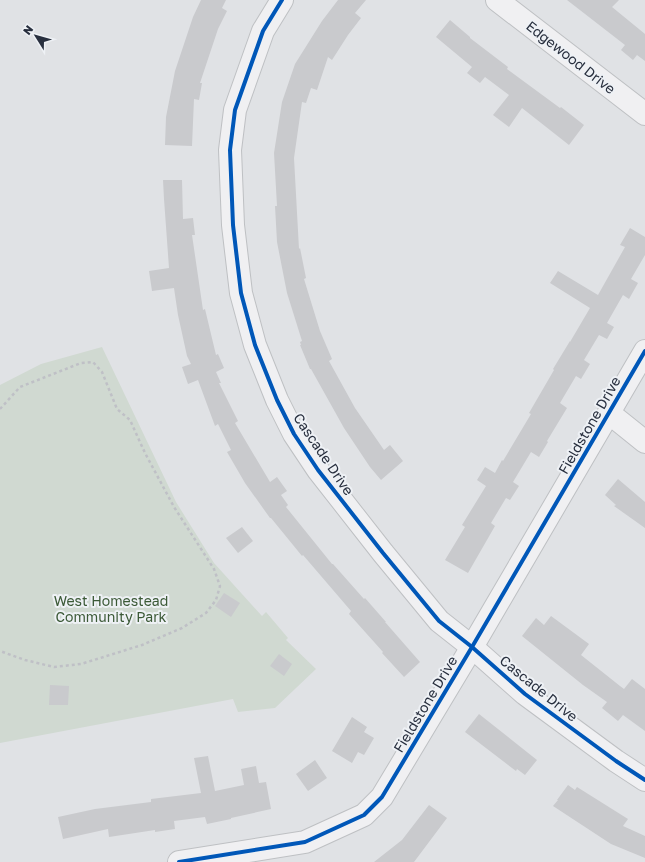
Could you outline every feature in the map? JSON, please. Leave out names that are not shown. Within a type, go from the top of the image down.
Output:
[{"type":"street","name":"Cascade Drive","points":[[282,0],[263,32],[235,110],[230,150],[233,225],[241,293],[255,345],[277,400],[294,434],[318,470],[383,554],[439,620],[525,694],[616,761],[645,780]]},
{"type":"street","name":"Edgewood Drive","points":[[497,0],[645,114]]},
{"type":"street","name":"Fieldstone Drive","points":[[179,862],[305,842],[364,815],[382,797],[472,647],[645,351]]},
{"type":"street","points":[[609,413],[645,442]]},
{"type":"path","points":[[0,409],[20,386],[81,363],[92,362],[102,372],[117,409],[130,420],[145,453],[174,507],[214,569],[220,586],[216,600],[206,613],[182,628],[142,645],[81,664],[54,667],[25,660],[0,651]]},
{"type":"green space","name":"West Homestead Community Park","points":[[102,347],[176,502],[214,563],[262,616],[266,612],[288,638],[286,640],[316,669],[275,708],[238,712],[233,699],[0,743],[0,385],[41,364]]},
{"type":"building","points":[[201,0],[226,0],[222,8],[227,11],[218,29],[200,83],[202,83],[199,100],[194,99],[192,146],[165,145],[166,117],[175,71],[193,17]]},
{"type":"building","points":[[338,0],[366,0],[355,13],[361,18],[332,60],[328,57],[317,90],[311,88],[306,103],[302,102],[294,158],[299,249],[300,248],[306,278],[304,279],[320,331],[332,359],[329,361],[355,408],[384,450],[390,445],[403,461],[381,480],[370,467],[344,428],[310,369],[300,345],[300,342],[302,341],[287,293],[277,242],[275,206],[277,206],[274,153],[282,102],[295,64],[322,21]]},
{"type":"building","points":[[567,0],[619,0],[612,7],[645,34],[645,61],[637,55],[633,60],[621,50],[625,45]]},
{"type":"building","points":[[450,20],[470,38],[508,67],[507,69],[584,125],[569,145],[522,108],[509,127],[493,115],[509,95],[485,77],[480,83],[467,73],[472,67],[436,37]]},
{"type":"building","points":[[163,180],[182,180],[183,219],[193,218],[195,235],[192,235],[203,310],[205,309],[216,355],[218,354],[224,368],[216,372],[221,383],[219,383],[238,421],[235,423],[270,482],[277,477],[287,491],[281,495],[288,505],[286,507],[332,564],[364,599],[365,598],[420,662],[404,677],[349,614],[351,611],[270,518],[245,483],[227,452],[231,450],[218,424],[215,426],[198,380],[188,384],[182,367],[191,364],[187,356],[174,288],[152,291],[149,271],[169,268]]},
{"type":"building","points":[[630,228],[645,237],[645,255],[631,279],[638,283],[629,299],[623,295],[607,323],[614,327],[607,339],[599,335],[584,360],[590,364],[581,379],[576,376],[560,403],[567,408],[539,457],[531,452],[513,482],[519,486],[510,500],[506,498],[491,523],[495,526],[468,573],[445,560],[465,527],[462,525],[486,486],[477,480],[485,467],[495,473],[502,460],[503,461],[531,414],[529,413],[554,370],[553,369],[590,308],[550,283],[558,271],[598,295],[625,247],[620,245]]},
{"type":"building","points":[[618,479],[645,502],[645,528],[614,506],[616,505],[605,495]]},
{"type":"building","points":[[242,527],[253,541],[238,553],[226,538]]},
{"type":"building","points":[[224,593],[240,603],[231,617],[215,606]]},
{"type":"building","points":[[551,616],[589,644],[581,655],[620,686],[624,689],[632,679],[645,689],[645,731],[623,715],[618,721],[602,708],[607,702],[583,685],[522,636],[536,618],[544,625]]},
{"type":"building","points":[[279,654],[292,664],[284,676],[270,666]]},
{"type":"building","points":[[50,685],[69,686],[68,705],[49,705]]},
{"type":"building","points":[[479,714],[537,760],[525,775],[517,769],[516,771],[465,732]]},
{"type":"building","points":[[352,717],[367,727],[364,732],[374,738],[364,755],[358,752],[352,763],[332,751]]},
{"type":"building","points":[[208,756],[215,791],[244,785],[241,769],[256,766],[259,783],[266,782],[271,809],[207,824],[205,817],[174,821],[175,829],[155,832],[155,830],[109,837],[108,829],[63,839],[58,817],[95,809],[151,802],[151,799],[201,793],[194,758]]},
{"type":"building","points":[[315,760],[327,778],[308,791],[296,774]]},
{"type":"building","points":[[568,785],[575,790],[577,787],[628,819],[623,826],[645,836],[645,858],[611,844],[553,806]]},
{"type":"building","points":[[429,805],[447,818],[414,862],[374,862],[402,840]]},
{"type":"cycle path","points":[[282,0],[263,31],[235,110],[230,150],[233,225],[241,293],[255,345],[277,400],[294,434],[318,470],[439,621],[472,647],[525,694],[616,761],[645,780]]},
{"type":"cycle path","points":[[179,862],[305,842],[364,815],[382,797],[472,647],[645,351]]}]
